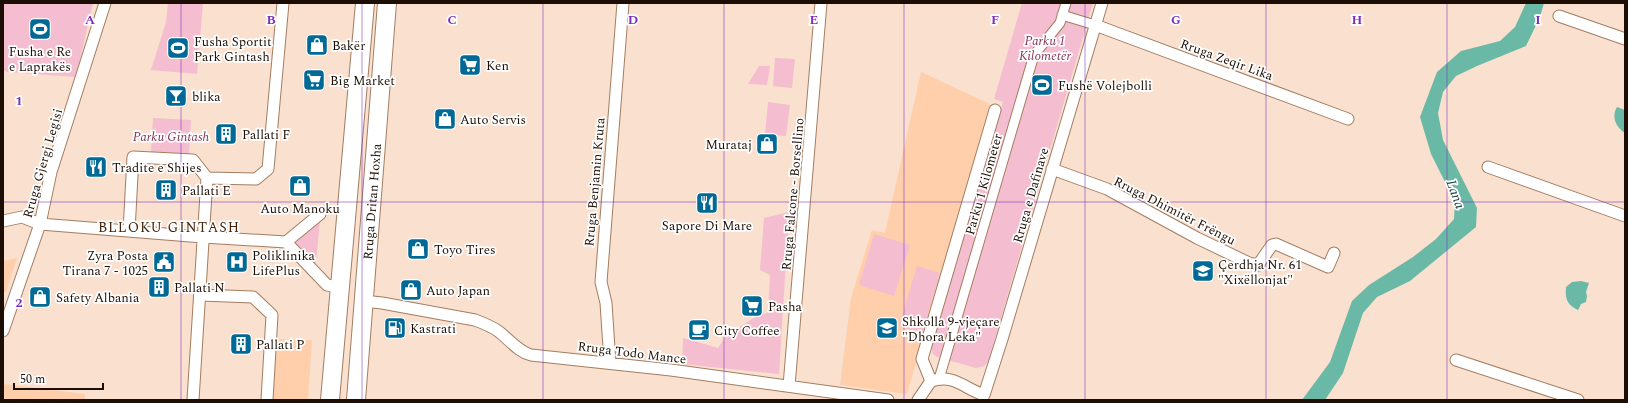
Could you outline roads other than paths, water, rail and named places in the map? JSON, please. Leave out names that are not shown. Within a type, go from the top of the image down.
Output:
[{"type":"main road","name":"Rruga Dritan Hoxha","points":[[330,400],[365,3]]},
{"type":"main road","name":"Rruga Dritan Hoxha","points":[[356,400],[387,3]]},
{"type":"street","name":"Rruga Gjergj Legisi","points":[[3,331],[40,224],[51,172],[105,3]]},
{"type":"street","points":[[207,178],[256,179],[268,168],[283,3]]},
{"type":"street","name":"Rruga Benjamin Kruta","points":[[610,363],[606,303],[600,282],[624,3]]},
{"type":"street","name":"Rruga Falcone - Borsellino","points":[[789,386],[821,3]]},
{"type":"street","name":"Parku 1 Kilometer","points":[[935,380],[1034,55],[1060,23],[1066,3]]},
{"type":"street","name":"Rruga e Dafinave","points":[[985,398],[1102,3]]},
{"type":"street","points":[[1062,15],[1095,26]]},
{"type":"street","points":[[1559,16],[1625,39]]},
{"type":"street","name":"Rruga Zeqir Lika","points":[[1095,26],[1348,119]]},
{"type":"street","points":[[935,380],[922,359],[996,110]]},
{"type":"street","points":[[129,231],[133,157],[193,160],[207,178],[192,400]]},
{"type":"street","points":[[1488,167],[1625,216]]},
{"type":"street","name":"Rruga Dhimitër Frëngu","points":[[1052,169],[1107,189],[1197,238],[1249,263],[1258,265],[1272,245],[1276,244],[1328,267],[1334,253]]},
{"type":"street","points":[[3,221],[22,217],[40,224],[203,238],[286,242],[320,214]]},
{"type":"street","points":[[286,242],[327,285],[341,288]]},
{"type":"street","points":[[200,295],[253,297],[272,315],[267,400]]},
{"type":"street","name":"Rruga Todo Mance","points":[[363,301],[382,303],[475,320],[489,325],[498,331],[524,353],[789,386],[888,400]]},
{"type":"street","points":[[1456,360],[1578,400]]},
{"type":"street","points":[[918,400],[935,380],[948,378],[958,381],[985,398]]},
{"type":"water","name":"Lana","points":[[1526,3],[1544,3],[1540,17],[1526,46],[1456,76],[1443,92],[1438,113],[1443,140],[1477,208],[1476,227],[1410,281],[1377,297],[1363,313],[1343,373],[1325,400],[1302,400],[1330,362],[1352,301],[1369,285],[1413,257],[1436,239],[1454,219],[1455,202],[1431,154],[1420,117],[1437,72],[1461,51],[1500,41],[1515,27]]},
{"type":"water","points":[[1617,107],[1625,110],[1625,133],[1615,122],[1614,114]]},
{"type":"water","points":[[1581,281],[1589,283],[1586,292],[1586,302],[1581,304],[1578,310],[1569,304],[1566,295],[1566,287],[1572,282]]},
{"type":"place","name":"Fusha e Re e Laprakës","points":[[40,29]]},
{"type":"place","name":"Bakër","points":[[317,45]]},
{"type":"place","name":"Fusha Sportit Park Gintash","points":[[178,48]]},
{"type":"place","name":"Ken","points":[[470,65]]},
{"type":"place","name":"Big Market","points":[[314,80]]},
{"type":"place","name":"Fushë Volejbolli","points":[[1042,85]]},
{"type":"place","name":"blika","points":[[176,96]]},
{"type":"place","name":"Auto Servis","points":[[445,119]]},
{"type":"place","name":"Pallati F","points":[[226,134]]},
{"type":"place","name":"Murataj","points":[[767,144]]},
{"type":"place","name":"Tradite e Shijes","points":[[96,167]]},
{"type":"place","name":"Auto Manoku","points":[[300,186]]},
{"type":"place","name":"Pallati E","points":[[166,190]]},
{"type":"place","name":"Sapore Di Mare","points":[[707,203]]},
{"type":"place","name":"Toyo Tires","points":[[418,249]]},
{"type":"place","name":"Zyra Posta Tirana 7 - 1025","points":[[164,262]]},
{"type":"place","name":"Poliklinika LifePlus","points":[[237,262]]},
{"type":"place","name":"Çerdhja Nr. 61 \"Xixëllonjat\"","points":[[1203,271]]},
{"type":"place","name":"Pallati N","points":[[159,287]]},
{"type":"place","name":"Auto Japan","points":[[411,290]]},
{"type":"place","name":"Safety Albania","points":[[40,297]]},
{"type":"place","name":"Pasha","points":[[752,306]]},
{"type":"place","name":"Kastrati","points":[[395,328]]},
{"type":"place","name":"Shkolla 9-vjeçare \"Dhora Leka\"","points":[[887,328]]},
{"type":"place","name":"City Coffee","points":[[699,330]]},
{"type":"place","name":"Pallati P","points":[[241,344]]},
{"type":"district","name":"BLLOKU GINTASH","points":[[169,227]]},
{"type":"park label","name":"Parku 1 Kilometër","points":[[1045,48]]},
{"type":"park label","name":"Parku Gintash","points":[[171,136]]}]
